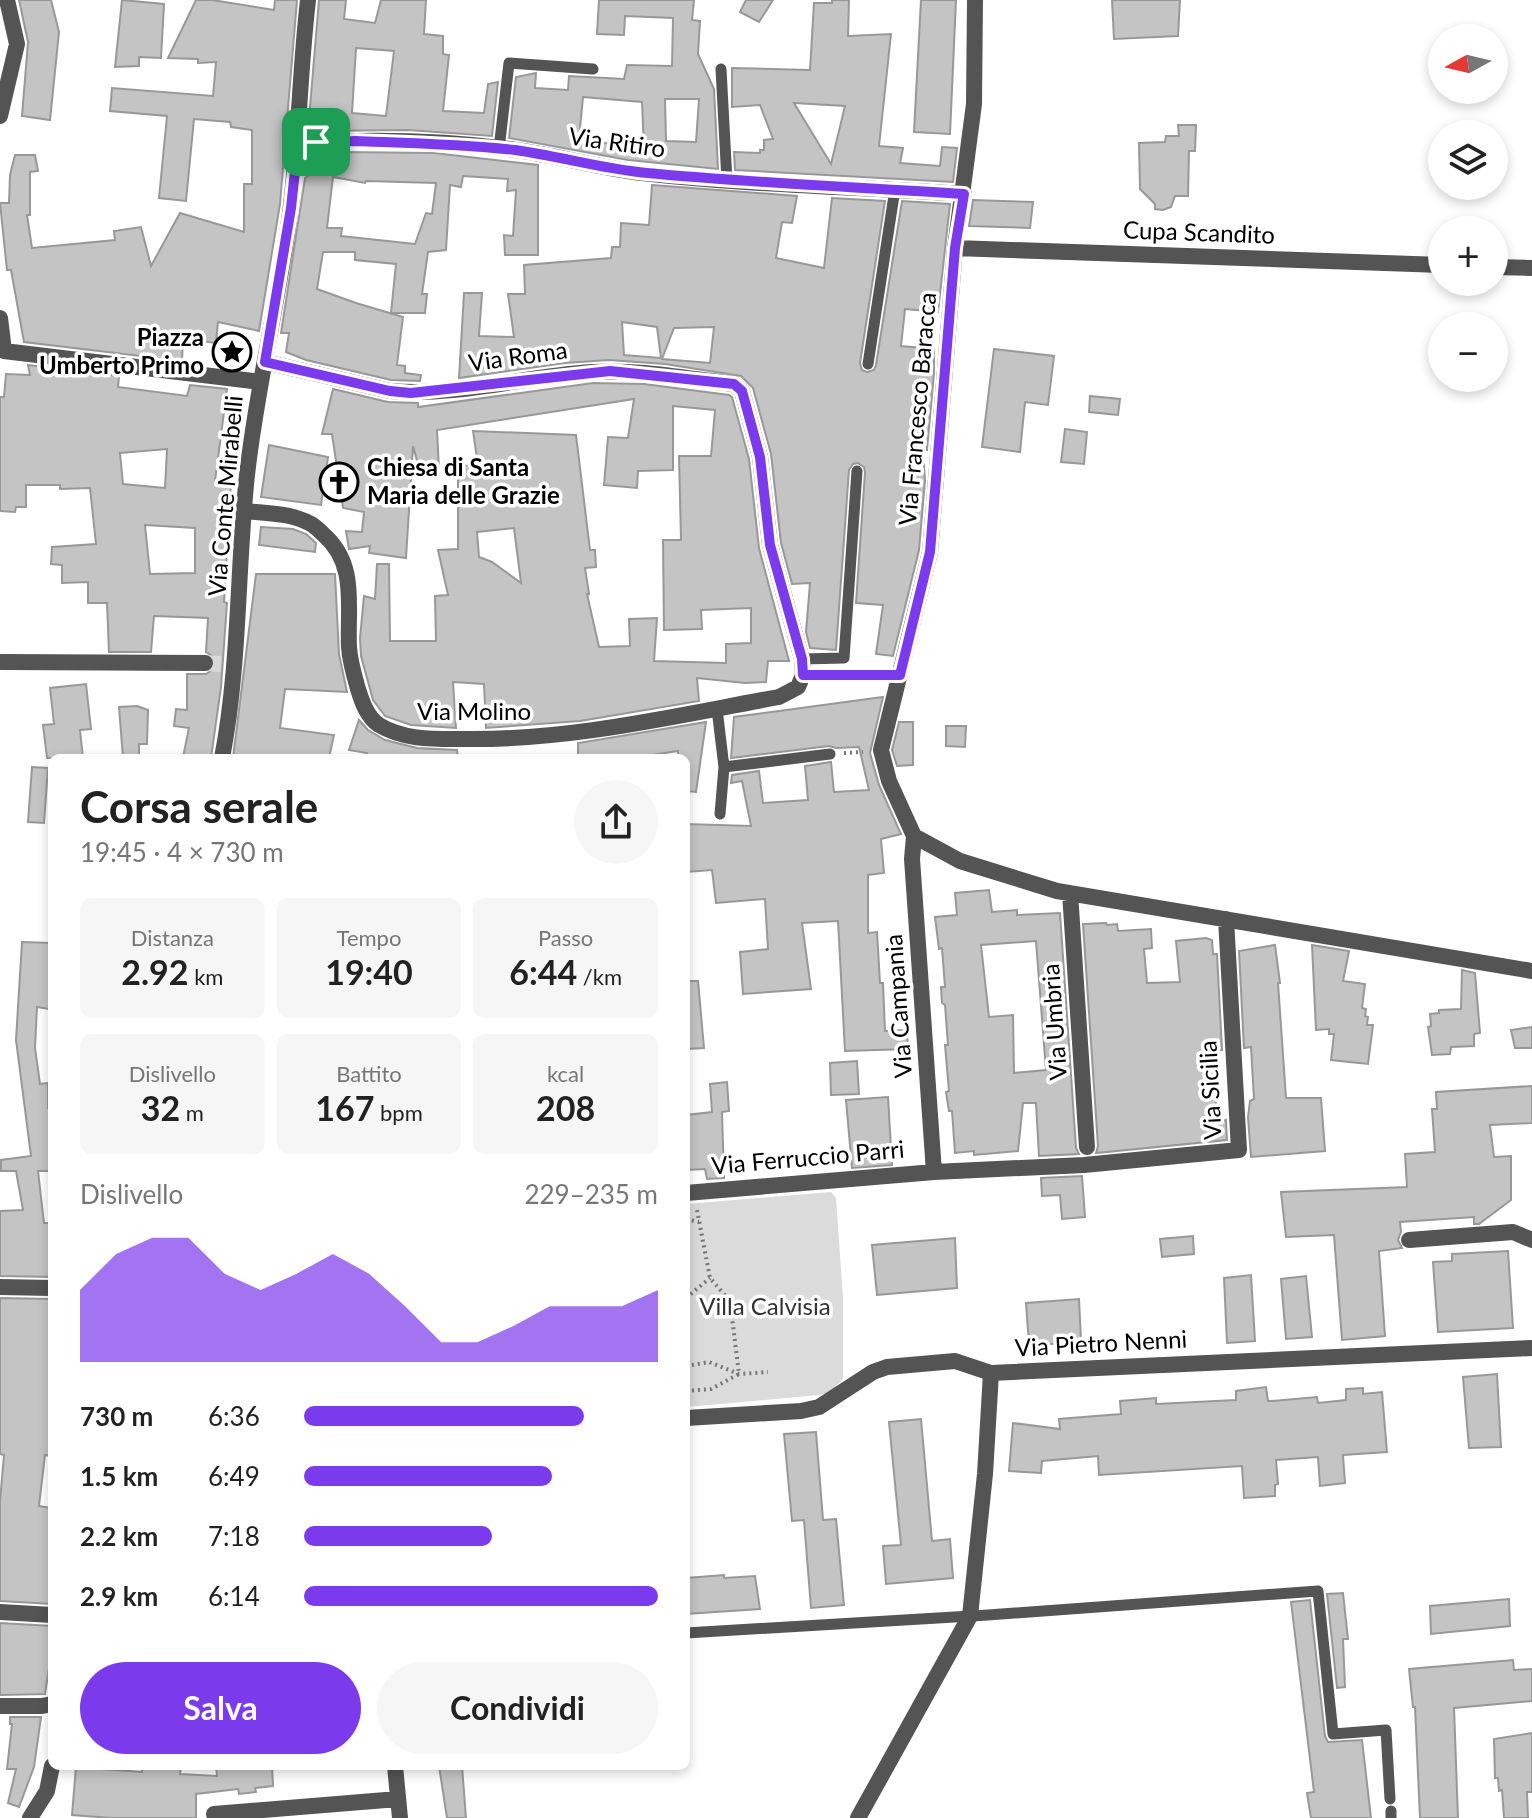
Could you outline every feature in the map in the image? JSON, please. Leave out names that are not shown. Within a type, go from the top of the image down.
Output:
[{"type":"street","points":[[0,116],[17,44],[7,0]]},
{"type":"street","name":"Via Conte Mirabelli","points":[[223,754],[227,728],[228,664],[239,617],[249,452],[291,208],[308,0]]},
{"type":"street","name":"Via Francesco Baracca","points":[[881,750],[930,552],[955,248],[974,104],[975,0]]},
{"type":"street","name":"Via Ritiro","points":[[298,143],[452,144],[499,149],[591,166],[727,181],[964,194]]},
{"type":"street","name":"Cupa Scandito","points":[[955,248],[1428,265]]},
{"type":"street","points":[[1508,267],[1532,268]]},
{"type":"street","points":[[0,318],[4,351],[261,382]]},
{"type":"street","name":"Via Roma","points":[[265,362],[390,391],[411,393],[610,371],[734,384],[742,391],[760,457],[770,545],[803,667]]},
{"type":"street","name":"Via Molino","points":[[244,511],[278,514],[310,523],[330,540],[342,557],[350,583],[349,648],[360,695],[369,716],[377,724],[398,734],[423,739],[511,740],[650,723],[779,697],[798,687],[803,667]]},
{"type":"street","points":[[0,662],[205,663]]},
{"type":"street","points":[[803,667],[900,675]]},
{"type":"street","points":[[881,750],[889,781],[914,836],[960,861],[1070,893],[1532,971]]},
{"type":"street","name":"Via Campania","points":[[914,836],[912,859],[934,1172]]},
{"type":"street","name":"Via Umbria","points":[[1070,893],[1087,1147]]},
{"type":"street","name":"Via Sicilia","points":[[1084,1165],[1239,1150],[1226,919]]},
{"type":"street","name":"Via Ferruccio Parri","points":[[690,1192],[934,1172],[1084,1165]]},
{"type":"street","points":[[1409,1240],[1513,1232],[1532,1240]]},
{"type":"street","points":[[0,1287],[48,1288]]},
{"type":"street","name":"Via Pietro Nenni","points":[[690,1418],[801,1411],[819,1407],[873,1372],[887,1367],[955,1361],[991,1373],[1532,1348]]},
{"type":"street","points":[[858,1818],[970,1616],[985,1474],[991,1373]]},
{"type":"street","points":[[0,1612],[48,1615]]},
{"type":"street","points":[[0,1706],[48,1705]]},
{"type":"street","points":[[31,1818],[47,1791],[51,1770]]},
{"type":"street","points":[[395,1770],[400,1818]]},
{"type":"street","points":[[214,1814],[398,1799]]},
{"type":"street","points":[[31,1818],[41,1815],[49,1818]]},
{"type":"lane","points":[[499,149],[509,63],[593,69]]},
{"type":"lane","points":[[721,69],[727,181]]},
{"type":"lane","points":[[868,364],[895,189]]},
{"type":"lane","points":[[803,667],[844,658],[857,471]]},
{"type":"lane","points":[[717,709],[724,767],[720,814]]},
{"type":"lane","points":[[724,767],[830,754]]},
{"type":"lane","points":[[690,1633],[1318,1591],[1333,1734],[1386,1730],[1391,1809]]},
{"type":"path","points":[[830,754],[881,750]]},
{"type":"path","points":[[690,1192],[710,1278],[730,1301],[739,1374]]},
{"type":"path","points":[[690,1220],[699,1222]]},
{"type":"path","points":[[690,1295],[710,1278]]},
{"type":"path","points":[[690,1365],[709,1362],[739,1374]]},
{"type":"path","points":[[690,1391],[711,1389],[739,1374],[768,1372]]},
{"type":"green space","name":"Villa Calvisia","points":[[831,1192],[836,1198],[843,1298],[843,1379],[831,1392],[690,1407],[690,1204]]},
{"type":"building","points":[[19,0],[51,0],[59,32],[50,120],[22,116],[28,42]]},
{"type":"building","points":[[122,0],[164,4],[161,58],[139,57],[139,66],[115,67]]},
{"type":"building","points":[[196,0],[274,10],[275,0],[297,0],[280,204],[259,331],[218,322],[216,343],[183,339],[182,361],[24,342],[11,270],[7,270],[0,203],[9,203],[10,175],[15,155],[35,155],[38,171],[30,172],[30,215],[27,215],[32,248],[115,240],[114,231],[141,227],[151,266],[180,213],[244,232],[244,184],[252,184],[252,130],[231,127],[230,122],[194,119],[186,201],[159,198],[167,116],[110,111],[112,88],[213,96],[216,62],[198,63],[198,59],[168,58]]},
{"type":"building","points":[[319,0],[346,0],[344,19],[375,23],[381,0],[426,0],[424,34],[443,36],[443,54],[449,55],[443,111],[484,113],[488,84],[498,82],[492,136],[408,130],[319,131],[309,119]],"holes":[[[356,48],[394,51],[386,116],[352,113]]]},
{"type":"building","points":[[599,0],[694,0],[692,20],[700,21],[698,54],[714,89],[718,169],[628,160],[509,138],[516,77],[536,73],[535,88],[568,90],[569,76],[624,79],[627,65],[672,66],[673,18],[625,16],[624,35],[597,34]],"holes":[[[583,97],[642,102],[644,149],[579,139]],[[665,99],[699,99],[696,142],[666,141]]]},
{"type":"building","points":[[746,0],[773,0],[759,22],[740,12]]},
{"type":"building","points":[[832,0],[849,0],[848,36],[891,34],[879,146],[903,148],[900,163],[940,166],[942,147],[957,148],[953,182],[735,170],[734,152],[760,153],[764,150],[764,140],[773,139],[760,105],[732,107],[732,68],[810,70],[814,3],[832,3]],"holes":[[[794,103],[845,106],[831,164]]]},
{"type":"building","points":[[921,0],[956,0],[950,134],[914,132]]},
{"type":"building","points":[[1112,0],[1180,0],[1178,36],[1114,39]]},
{"type":"building","points":[[1178,125],[1196,125],[1195,151],[1189,151],[1188,196],[1175,196],[1171,207],[1155,209],[1155,204],[1140,189],[1139,143],[1165,142],[1166,136],[1179,136]]},
{"type":"building","points":[[343,152],[434,153],[538,165],[538,255],[505,255],[504,235],[513,236],[516,190],[507,191],[508,179],[463,176],[461,187],[450,185],[446,250],[428,252],[422,294],[427,294],[425,313],[391,313],[396,264],[355,260],[355,252],[323,252],[317,289],[403,317],[397,365],[405,366],[405,373],[421,375],[420,381],[391,380],[306,360],[286,352],[289,333],[281,333],[305,178]],"holes":[[[333,177],[365,183],[436,183],[432,214],[426,213],[415,244],[341,236],[342,228],[327,228]]]},
{"type":"building","points":[[652,185],[797,196],[792,223],[782,222],[776,258],[824,268],[832,198],[885,201],[860,363],[862,370],[867,372],[874,370],[876,365],[902,201],[950,204],[938,312],[905,309],[901,346],[934,349],[934,373],[927,450],[923,450],[925,481],[919,550],[893,656],[876,654],[883,605],[856,603],[865,472],[858,463],[849,470],[836,650],[810,648],[806,632],[810,583],[792,584],[781,543],[771,454],[753,388],[741,376],[665,364],[609,360],[459,378],[464,293],[482,293],[479,336],[514,337],[508,294],[525,294],[524,265],[611,258],[612,247],[620,247],[621,223],[649,225]],"holes":[[[622,322],[657,327],[661,358],[624,355]],[[714,327],[710,363],[662,359],[674,328]]]},
{"type":"building","points":[[973,200],[1033,202],[1030,228],[969,226]]},
{"type":"building","points":[[994,349],[1054,356],[1048,405],[1025,402],[1020,452],[982,447]]},
{"type":"building","points":[[28,365],[119,376],[118,387],[187,396],[190,385],[227,389],[215,481],[231,482],[224,602],[227,603],[221,687],[212,754],[184,754],[189,728],[174,726],[176,709],[187,710],[187,674],[206,674],[215,668],[214,657],[206,652],[208,618],[154,616],[151,652],[109,652],[107,603],[88,603],[88,582],[62,583],[62,565],[51,564],[52,547],[96,544],[90,488],[60,489],[60,485],[26,485],[26,507],[16,507],[15,512],[0,511],[0,397],[4,397],[6,374],[30,375]],"holes":[[[167,449],[165,488],[123,484],[120,453]],[[145,525],[195,528],[195,573],[150,574]]]},
{"type":"building","points":[[593,383],[644,384],[732,397],[749,459],[759,548],[789,661],[768,661],[766,682],[697,678],[699,701],[580,721],[486,728],[484,684],[453,682],[456,728],[411,725],[385,716],[373,700],[361,656],[364,596],[375,599],[377,564],[389,564],[390,641],[436,641],[435,596],[448,595],[438,550],[458,549],[458,466],[478,465],[473,431],[576,435],[590,550],[595,550],[596,567],[585,568],[587,594],[599,647],[630,646],[629,619],[657,618],[654,661],[726,663],[726,644],[751,643],[751,608],[701,610],[702,629],[664,630],[663,540],[681,540],[679,456],[711,456],[715,410],[673,406],[673,470],[638,471],[637,488],[604,485],[608,437],[628,438],[634,399],[437,430],[439,470],[419,468],[413,446],[406,558],[369,553],[370,546],[349,549],[346,531],[362,532],[364,512],[343,508],[332,434],[322,434],[333,389],[388,402],[418,403],[418,407]],"holes":[[[514,528],[521,583],[492,562],[479,557],[477,532]]]},
{"type":"building","points":[[1090,396],[1120,399],[1118,415],[1089,412]]},
{"type":"building","points":[[1065,429],[1087,432],[1084,464],[1061,462]]},
{"type":"building","points":[[269,445],[328,457],[321,505],[261,497]]},
{"type":"building","points":[[261,527],[293,529],[306,534],[316,543],[315,552],[259,545]]},
{"type":"building","points":[[256,574],[335,574],[339,654],[347,692],[285,689],[280,728],[334,735],[330,754],[234,754]]},
{"type":"building","points":[[86,684],[91,729],[80,730],[83,754],[48,754],[47,758],[43,725],[54,724],[50,688]]},
{"type":"building","points":[[883,697],[870,753],[879,785],[901,834],[881,839],[884,873],[868,875],[868,933],[877,932],[885,1031],[907,1030],[908,1049],[845,1051],[838,921],[802,923],[811,989],[743,994],[740,952],[768,949],[765,899],[716,903],[712,870],[690,872],[690,824],[751,826],[742,781],[731,783],[732,775],[759,771],[763,803],[808,800],[805,766],[831,762],[834,792],[869,790],[859,747],[829,746],[731,758],[734,717]]},
{"type":"building","points":[[137,706],[148,710],[147,744],[139,744],[139,754],[123,754],[119,707]]},
{"type":"building","points":[[359,720],[368,730],[385,740],[417,748],[457,750],[458,754],[367,754],[349,750]]},
{"type":"building","points":[[706,722],[696,792],[690,791],[690,754],[678,754],[678,751],[658,754],[578,754],[578,743]]},
{"type":"building","points":[[899,722],[913,722],[913,765],[897,766],[892,750]]},
{"type":"building","points":[[946,726],[966,726],[965,747],[946,746]]},
{"type":"building","points":[[32,767],[48,768],[44,823],[28,822]]},
{"type":"building","points":[[989,890],[992,912],[1017,910],[1017,915],[1060,913],[1076,1148],[1079,1154],[1039,1156],[1036,1103],[1023,1103],[1018,1151],[974,1155],[974,1151],[955,1153],[952,1111],[949,1111],[946,1092],[949,1091],[945,1045],[948,1045],[941,987],[945,987],[942,948],[939,949],[935,917],[957,915],[955,893]],"holes":[[[1036,941],[1046,1070],[1014,1073],[1013,1015],[989,1017],[981,945]]]},
{"type":"building","points":[[1083,924],[1117,924],[1118,931],[1151,929],[1152,948],[1144,949],[1147,983],[1180,982],[1176,941],[1212,940],[1213,954],[1217,954],[1222,1050],[1213,1051],[1217,1122],[1226,1120],[1227,1140],[1096,1153]]},
{"type":"building","points":[[22,942],[48,943],[48,1009],[37,1007],[35,1048],[40,1084],[48,1083],[48,1171],[38,1171],[44,1223],[48,1223],[48,1277],[0,1276],[0,1211],[23,1210],[16,1171],[1,1171],[1,1160],[31,1156],[16,1040]]},
{"type":"building","points":[[1275,945],[1286,1098],[1321,1098],[1325,1151],[1251,1157],[1248,1117],[1250,1101],[1254,1099],[1251,1047],[1244,1048],[1239,951]]},
{"type":"building","points":[[1312,945],[1349,951],[1343,981],[1365,984],[1362,1008],[1366,1009],[1367,1025],[1373,1025],[1368,1064],[1331,1060],[1334,1034],[1329,1034],[1329,1029],[1316,1030]]},
{"type":"building","points":[[1462,970],[1475,973],[1480,1033],[1474,1034],[1474,1046],[1451,1047],[1450,1054],[1432,1055],[1428,1027],[1431,1026],[1430,1014],[1439,1013],[1439,1010],[1461,1009]]},
{"type":"building","points":[[690,981],[698,981],[704,1048],[690,1049]]},
{"type":"building","points":[[1532,1027],[1532,1048],[1515,1048],[1511,1030]]},
{"type":"building","points":[[857,1061],[859,1094],[831,1095],[830,1063]]},
{"type":"building","points":[[727,1082],[729,1111],[722,1112],[724,1178],[707,1179],[705,1169],[690,1170],[690,1115],[712,1112],[710,1084]]},
{"type":"building","points":[[1532,1086],[1532,1123],[1490,1125],[1494,1157],[1511,1156],[1511,1200],[1479,1224],[1474,1224],[1474,1217],[1400,1222],[1398,1240],[1402,1248],[1379,1251],[1385,1336],[1342,1340],[1334,1235],[1286,1237],[1281,1192],[1407,1187],[1405,1154],[1435,1152],[1432,1109],[1437,1109],[1436,1092]]},
{"type":"building","points":[[888,1097],[892,1165],[852,1168],[846,1100]]},
{"type":"building","points":[[1082,1176],[1085,1217],[1062,1219],[1060,1195],[1042,1196],[1041,1178]]},
{"type":"building","points":[[1193,1236],[1194,1254],[1162,1257],[1160,1239]]},
{"type":"building","points":[[955,1238],[957,1288],[877,1295],[872,1245]]},
{"type":"building","points":[[1508,1251],[1513,1328],[1438,1332],[1433,1262],[1452,1261],[1452,1254]]},
{"type":"building","points":[[1251,1275],[1255,1341],[1227,1343],[1224,1278]]},
{"type":"building","points":[[1306,1276],[1312,1337],[1286,1339],[1281,1279]]},
{"type":"building","points":[[0,1298],[48,1299],[48,1455],[45,1455],[39,1506],[48,1507],[48,1604],[0,1601],[0,1501],[4,1455],[0,1454]]},
{"type":"building","points":[[1079,1299],[1081,1340],[1067,1341],[1068,1344],[1029,1344],[1026,1303]]},
{"type":"building","points":[[1497,1374],[1501,1447],[1469,1448],[1463,1377]]},
{"type":"building","points":[[1266,1387],[1268,1401],[1317,1397],[1318,1403],[1346,1400],[1346,1389],[1363,1388],[1363,1394],[1382,1392],[1387,1452],[1343,1455],[1345,1483],[1320,1486],[1318,1457],[1276,1460],[1278,1484],[1275,1485],[1275,1496],[1244,1498],[1242,1466],[1099,1475],[1098,1456],[1042,1461],[1041,1473],[1009,1471],[1013,1423],[1060,1429],[1059,1419],[1121,1414],[1120,1401],[1156,1398],[1156,1404],[1236,1400],[1236,1391]]},
{"type":"building","points":[[921,1419],[932,1541],[950,1539],[953,1578],[886,1584],[883,1546],[901,1545],[889,1422]]},
{"type":"building","points":[[816,1432],[823,1520],[836,1519],[844,1605],[811,1608],[804,1520],[792,1521],[784,1434]]},
{"type":"building","points":[[755,1576],[760,1609],[690,1614],[690,1578]]},
{"type":"building","points":[[1343,1593],[1348,1639],[1343,1639],[1345,1687],[1337,1688],[1327,1594]]},
{"type":"building","points":[[1509,1599],[1510,1626],[1431,1634],[1430,1606]]},
{"type":"building","points":[[1310,1600],[1325,1736],[1328,1742],[1362,1740],[1371,1818],[1311,1818],[1307,1793],[1314,1792],[1291,1602]]},
{"type":"building","points":[[0,1623],[48,1626],[45,1694],[0,1695]]},
{"type":"building","points":[[1513,1660],[1514,1670],[1532,1669],[1532,1701],[1454,1708],[1458,1818],[1420,1818],[1415,1707],[1409,1669]]},
{"type":"building","points":[[10,1717],[41,1717],[34,1767],[19,1807],[8,1803],[16,1769],[7,1769]]},
{"type":"building","points":[[1532,1733],[1532,1792],[1527,1792],[1528,1818],[1504,1818],[1502,1790],[1499,1791],[1498,1778],[1495,1778],[1494,1739]]},
{"type":"building","points":[[76,1770],[180,1770],[180,1774],[217,1776],[216,1770],[272,1770],[273,1786],[255,1788],[256,1792],[239,1794],[238,1789],[196,1794],[196,1818],[72,1815]]},
{"type":"building","points":[[440,1770],[462,1770],[466,1818],[447,1818]]},
{"type":"tunnel","points":[[205,663],[223,664]]},
{"type":"place","name":"Piazza Umberto Primo","points":[[232,352]]},
{"type":"place","name":"Chiesa di Santa Maria delle Grazie","points":[[339,482]]},
{"type":"route","points":[[316,142],[452,144],[517,150],[591,166],[645,173],[727,181],[964,194],[955,248],[930,552],[900,675],[803,675],[802,659],[770,545],[760,457],[742,391],[734,384],[610,371],[411,393],[390,391],[265,362],[291,208],[298,143],[316,142]]}]
